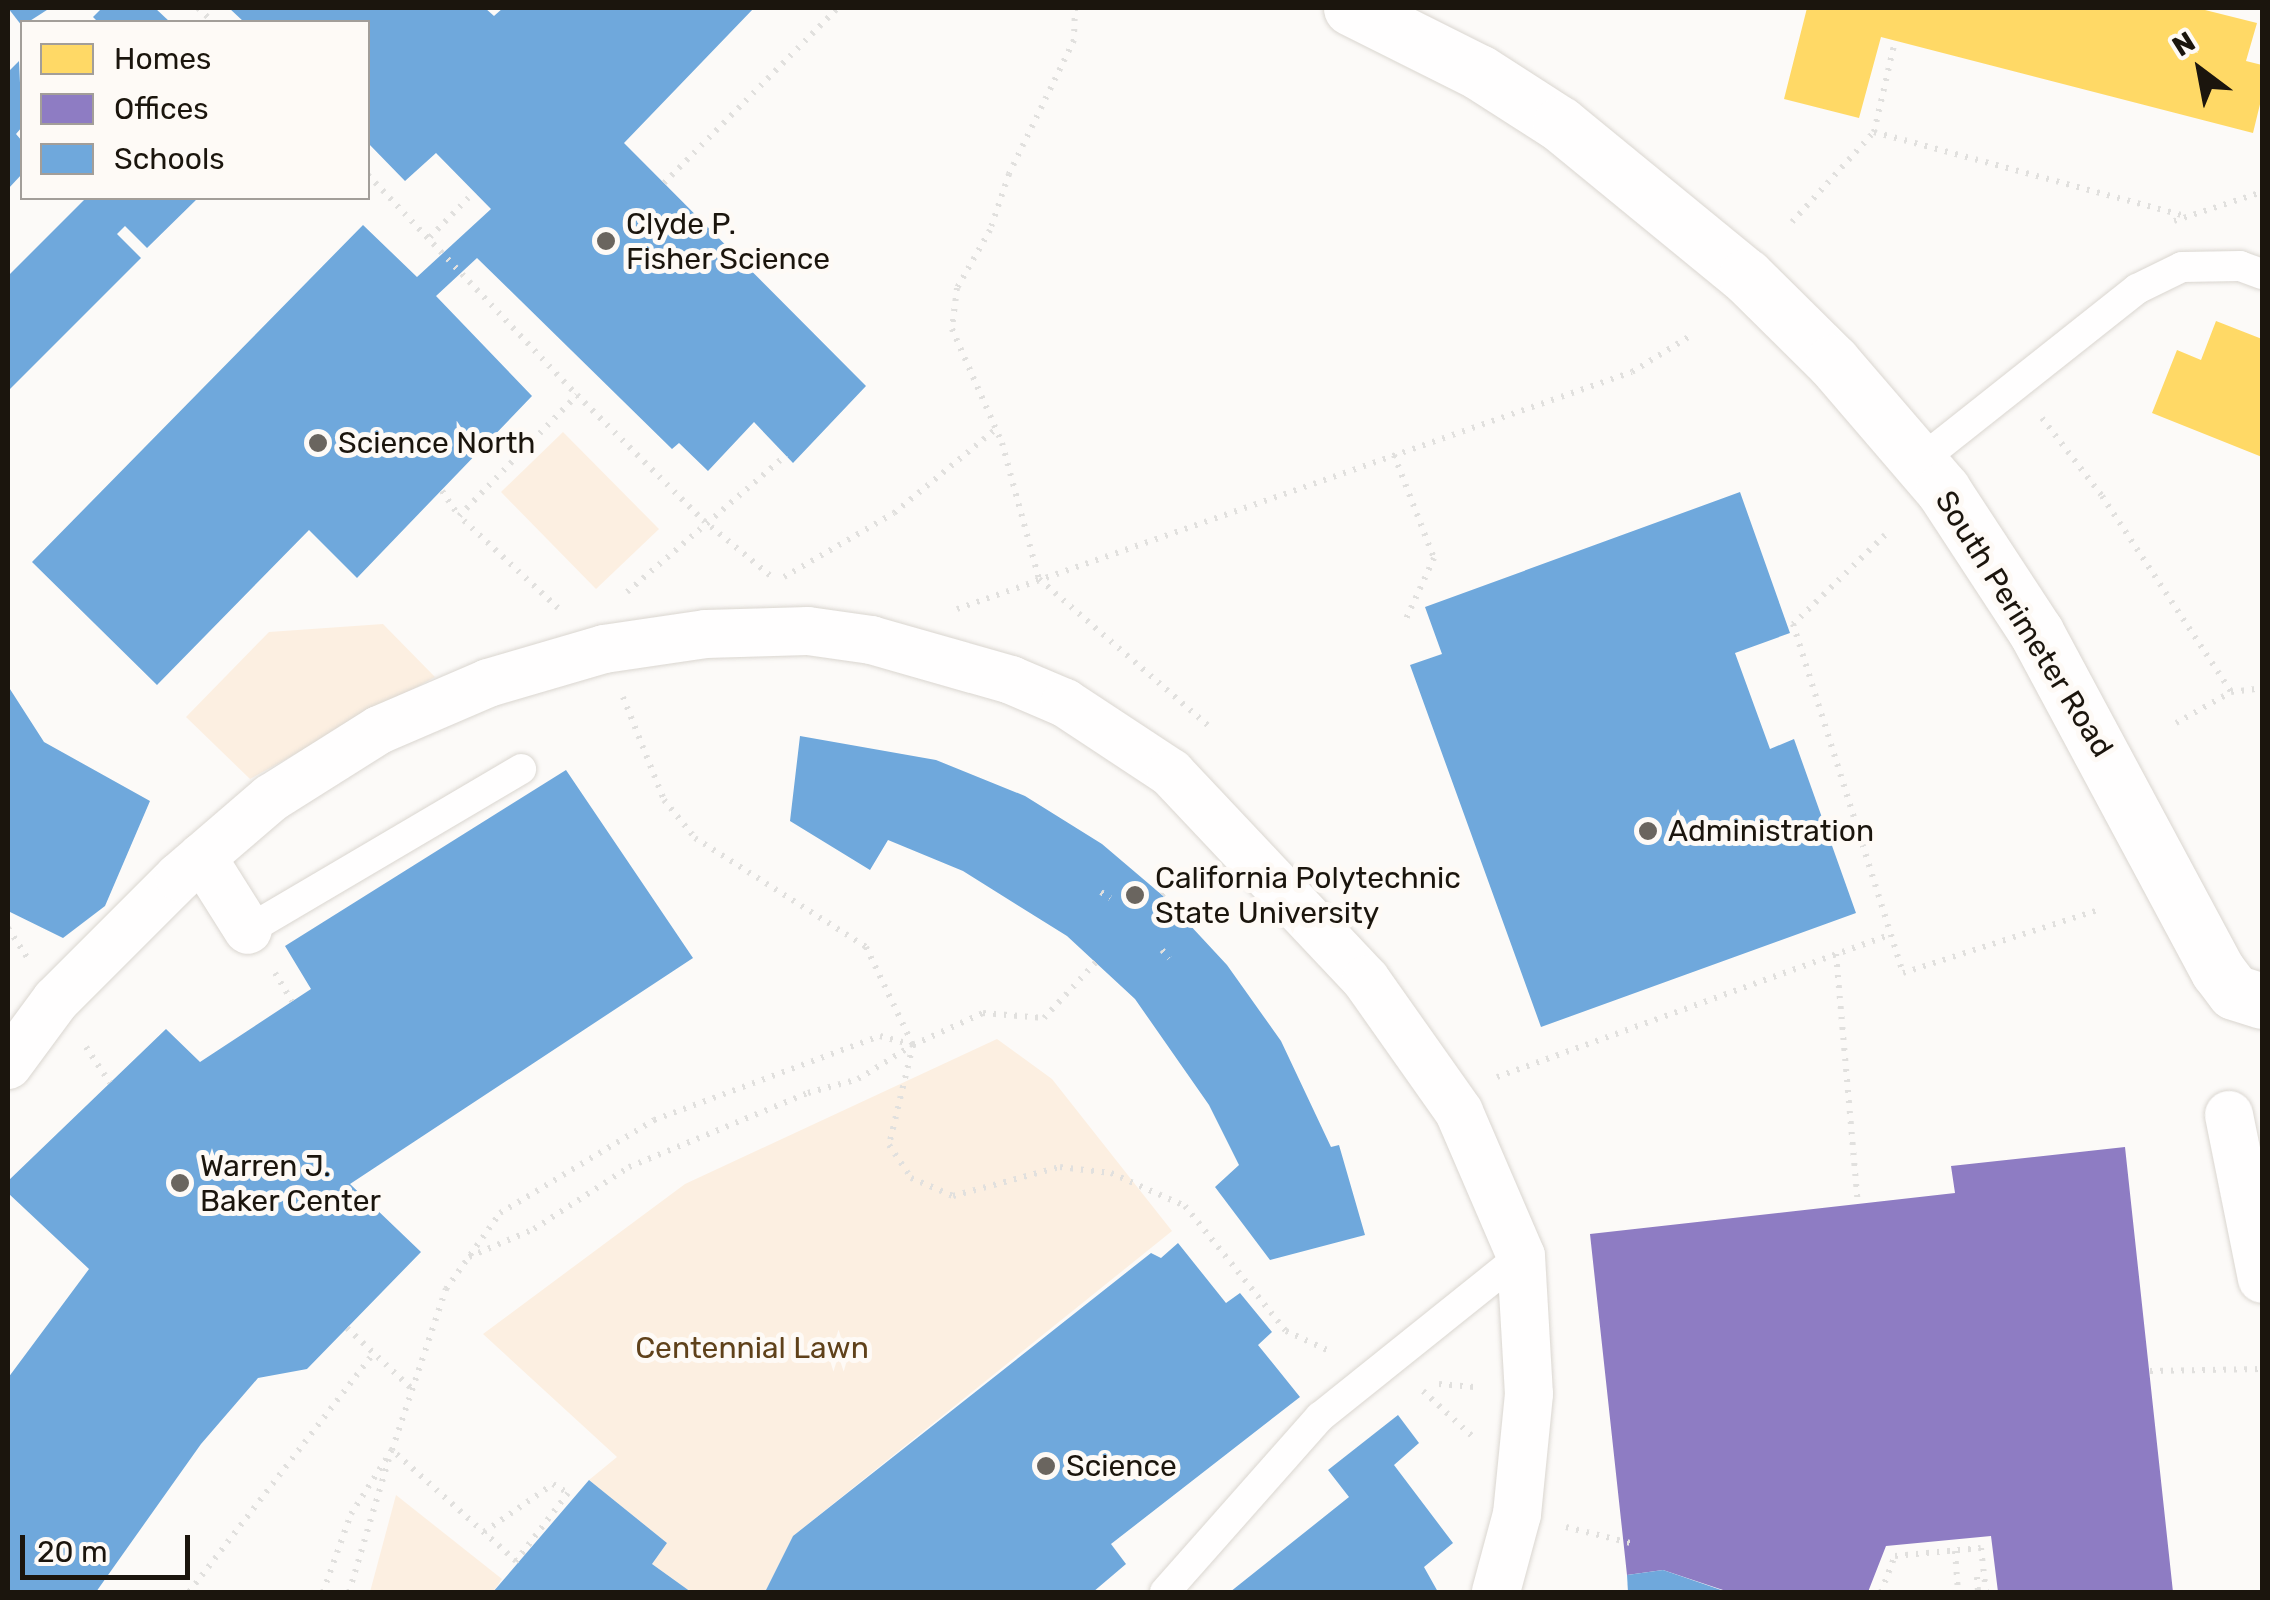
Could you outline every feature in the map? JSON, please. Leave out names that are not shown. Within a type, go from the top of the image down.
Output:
[{"type":"street","name":"South Perimeter Road","points":[[1351,8],[1480,72],[1560,124],[1746,276],[1920,462],[2036,632],[2218,971],[2258,1002]]},
{"type":"street","points":[[8,1065],[56,1000],[202,857],[270,798],[379,730],[488,683],[604,650],[706,634],[808,631],[871,640],[1011,680],[1064,703],[1171,773],[1366,980],[1448,1095],[1521,1256],[1529,1394],[1517,1514],[1496,1592]]},
{"type":"street","points":[[202,857],[248,930]]},
{"type":"street","points":[[2229,1115],[2262,1279]]},
{"type":"lane","points":[[1920,462],[2138,288],[2182,268],[2240,266],[2262,274]]},
{"type":"lane","points":[[248,930],[520,769]]},
{"type":"lane","points":[[1164,1592],[1320,1417],[1521,1256]]},
{"type":"path","points":[[664,184],[838,8]]},
{"type":"path","points":[[1075,8],[1074,40],[1009,174],[990,230],[958,288],[952,329],[996,429],[1039,579],[1212,729]]},
{"type":"path","points":[[1792,222],[1874,132],[1895,41]]},
{"type":"path","points":[[1874,132],[2183,216]]},
{"type":"path","points":[[370,177],[430,236],[577,396],[703,520],[801,600],[808,631]]},
{"type":"path","points":[[430,236],[474,192]]},
{"type":"path","points":[[974,602],[1632,372],[1690,336]]},
{"type":"path","points":[[459,516],[577,396]]},
{"type":"path","points":[[2038,413],[2102,496],[2231,692]]},
{"type":"path","points":[[776,581],[894,513],[996,429]]},
{"type":"path","points":[[621,598],[703,520],[786,455]]},
{"type":"path","points":[[1394,456],[1434,558],[1405,621]]},
{"type":"path","points":[[442,491],[459,516],[568,612]]},
{"type":"path","points":[[1885,535],[1793,624],[1903,973],[2098,910]]},
{"type":"path","points":[[604,650],[664,800],[695,838],[866,947],[912,1045],[889,1145],[911,1178],[952,1196],[1060,1166],[1111,1173],[1185,1206],[1286,1331],[1380,1368],[1424,1392],[1469,1434]]},
{"type":"path","points":[[2176,723],[2231,692],[2262,688]]},
{"type":"path","points":[[1102,892],[1110,898]]},
{"type":"path","points":[[1448,1095],[1890,934]]},
{"type":"path","points":[[1162,950],[1169,958]]},
{"type":"path","points":[[1836,954],[1858,1204]]},
{"type":"path","points":[[469,1257],[534,1229],[629,1167],[808,1093],[858,1079],[912,1045],[983,1013],[1044,1018],[1097,961]]},
{"type":"path","points":[[350,1592],[446,1290],[500,1213],[654,1120],[880,1036],[912,1045]]},
{"type":"path","points":[[347,1328],[413,1390]]},
{"type":"path","points":[[189,1592],[374,1354]]},
{"type":"path","points":[[2150,1371],[2262,1370]]},
{"type":"path","points":[[1424,1392],[1464,1382],[1486,1394]]},
{"type":"path","points":[[392,1450],[484,1532],[516,1560],[568,1493],[553,1484],[484,1532]]},
{"type":"path","points":[[325,1592],[350,1514],[392,1450]]},
{"type":"path","points":[[1517,1514],[1634,1544]]},
{"type":"path","points":[[1881,1592],[1895,1556],[1980,1548],[1982,1592]]},
{"type":"path","points":[[1955,1550],[1958,1592]]},
{"type":"path","points":[[1977,1577],[1982,1592]]},
{"type":"green space","points":[[563,432],[659,529],[596,589],[501,492]]},
{"type":"green space","points":[[383,624],[435,677],[250,779],[186,717],[269,632]]},
{"type":"green space","name":"Centennial Lawn","points":[[997,1039],[1052,1079],[1172,1231],[793,1536],[765,1592],[691,1592],[652,1564],[667,1543],[589,1480],[617,1457],[483,1334],[685,1184]]},
{"type":"green space","points":[[396,1495],[502,1579],[493,1592],[370,1592]]},
{"type":"building: Homes","points":[[1807,8],[2197,8],[2257,23],[2246,61],[2262,65],[2262,96],[2253,133],[1881,37],[1859,118],[1784,99]]},
{"type":"building: Homes","points":[[2216,321],[2262,339],[2262,457],[2152,413],[2177,350],[2201,360]]},
{"type":"building: Offices","points":[[2125,1147],[2173,1592],[1998,1592],[1991,1536],[1886,1546],[1868,1592],[1729,1592],[1663,1570],[1627,1575],[1590,1234],[1955,1193],[1951,1166]]},
{"type":"building: Schools","points":[[8,8],[50,8],[31,20],[20,20],[20,23]]},
{"type":"building: Schools","points":[[102,8],[155,8],[168,20],[96,20],[93,17]]},
{"type":"building: Schools","points":[[229,8],[485,8],[494,16],[503,8],[754,8],[624,143],[866,386],[793,463],[754,422],[708,471],[679,443],[672,449],[477,258],[436,296],[532,396],[357,578],[309,530],[157,685],[32,562],[363,225],[417,277],[491,209],[436,153],[405,181],[370,145],[370,20],[242,20]]},
{"type":"building: Schools","points":[[19,61],[20,129],[16,134],[20,139],[20,176],[8,189],[8,72]]},
{"type":"building: Schools","points":[[84,200],[196,200],[147,248],[125,226],[117,234],[141,258],[8,391],[8,276]]},
{"type":"building: Schools","name":"Administration","points":[[1740,492],[1790,633],[1735,653],[1770,749],[1794,739],[1856,913],[1541,1027],[1410,665],[1442,654],[1425,607]]},
{"type":"building: Schools","points":[[8,686],[44,742],[150,801],[105,906],[63,938],[8,911]]},
{"type":"building: Schools","points":[[800,736],[936,760],[1025,796],[1102,844],[1162,895],[1227,965],[1281,1041],[1331,1147],[1339,1145],[1365,1235],[1270,1260],[1215,1187],[1239,1165],[1209,1105],[1135,999],[1067,936],[963,871],[888,840],[870,870],[790,821]]},
{"type":"building: Schools","name":"Warren J. Baker Center","points":[[566,770],[693,958],[350,1184],[421,1252],[307,1369],[258,1378],[201,1444],[96,1592],[8,1592],[8,1378],[89,1269],[8,1193],[8,1181],[166,1029],[200,1062],[311,989],[285,946]]},
{"type":"building: Schools","name":"Science","points":[[1178,1243],[1226,1303],[1240,1293],[1272,1332],[1258,1345],[1300,1397],[1111,1544],[1126,1564],[1093,1592],[765,1592],[793,1536],[1151,1253],[1161,1258]]},
{"type":"building: Schools","points":[[1398,1415],[1419,1443],[1394,1465],[1453,1543],[1424,1567],[1438,1592],[1230,1592],[1349,1497],[1328,1470]]},
{"type":"building: Schools","points":[[589,1480],[667,1543],[652,1564],[691,1592],[493,1592]]},
{"type":"building: Schools","points":[[1663,1570],[1727,1592],[1628,1592],[1627,1575]]},
{"type":"place","name":"Clyde P. Fisher Science","points":[[606,241]]},
{"type":"place","name":"Science North","points":[[318,443]]},
{"type":"place","name":"Administration","points":[[1648,831]]},
{"type":"place","name":"California Polytechnic State University","points":[[1135,895]]},
{"type":"place","name":"Warren J. Baker Center","points":[[180,1183]]},
{"type":"place","name":"Science","points":[[1046,1466]]}]
